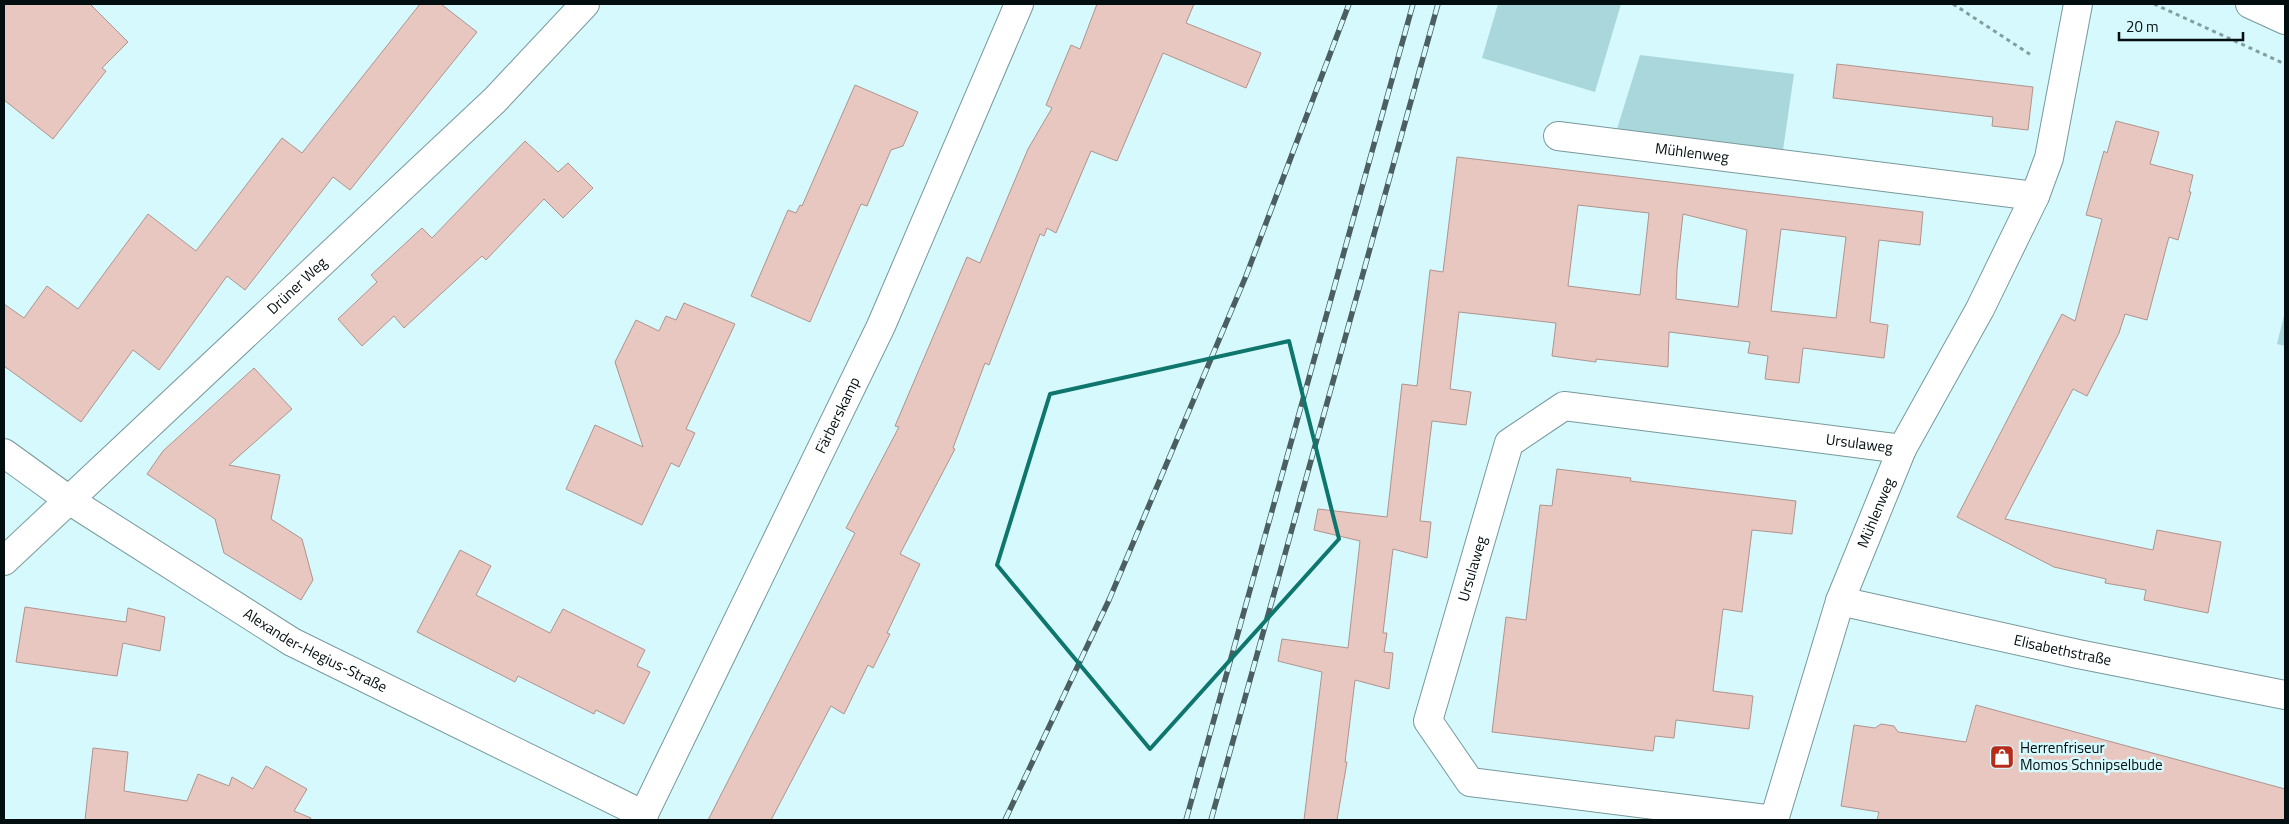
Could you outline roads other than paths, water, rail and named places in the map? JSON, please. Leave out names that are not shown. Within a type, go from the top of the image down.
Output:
[{"type":"street","name":"Drüner Weg","points":[[4,561],[495,100],[585,4]]},
{"type":"street","name":"Färberskamp","points":[[643,818],[881,326],[1019,4]]},
{"type":"street","name":"Mühlenweg","points":[[1774,820],[1840,601],[1902,449],[1980,310],[2034,196],[2049,158],[2078,4]]},
{"type":"street","points":[[2250,4],[2285,20]]},
{"type":"street","name":"Mühlenweg","points":[[1558,136],[2034,196]]},
{"type":"street","name":"Ursulaweg","points":[[1774,820],[1470,782],[1428,721],[1509,443],[1564,406],[1902,449]]},
{"type":"street","name":"Alexander-Hegius-Straße","points":[[4,453],[69,500],[292,642],[643,818]]},
{"type":"street","name":"Elisabethstraße","points":[[1840,601],[2078,654],[2285,695]]},
{"type":"railway","points":[[1005,820],[1109,600],[1246,276],[1349,4]]},
{"type":"railway","points":[[1186,820],[1413,4]]},
{"type":"railway","points":[[1211,820],[1438,4]]},
{"type":"place","name":"Herrenfriseur Momos Schnipselbude","points":[[2002,757]]}]
